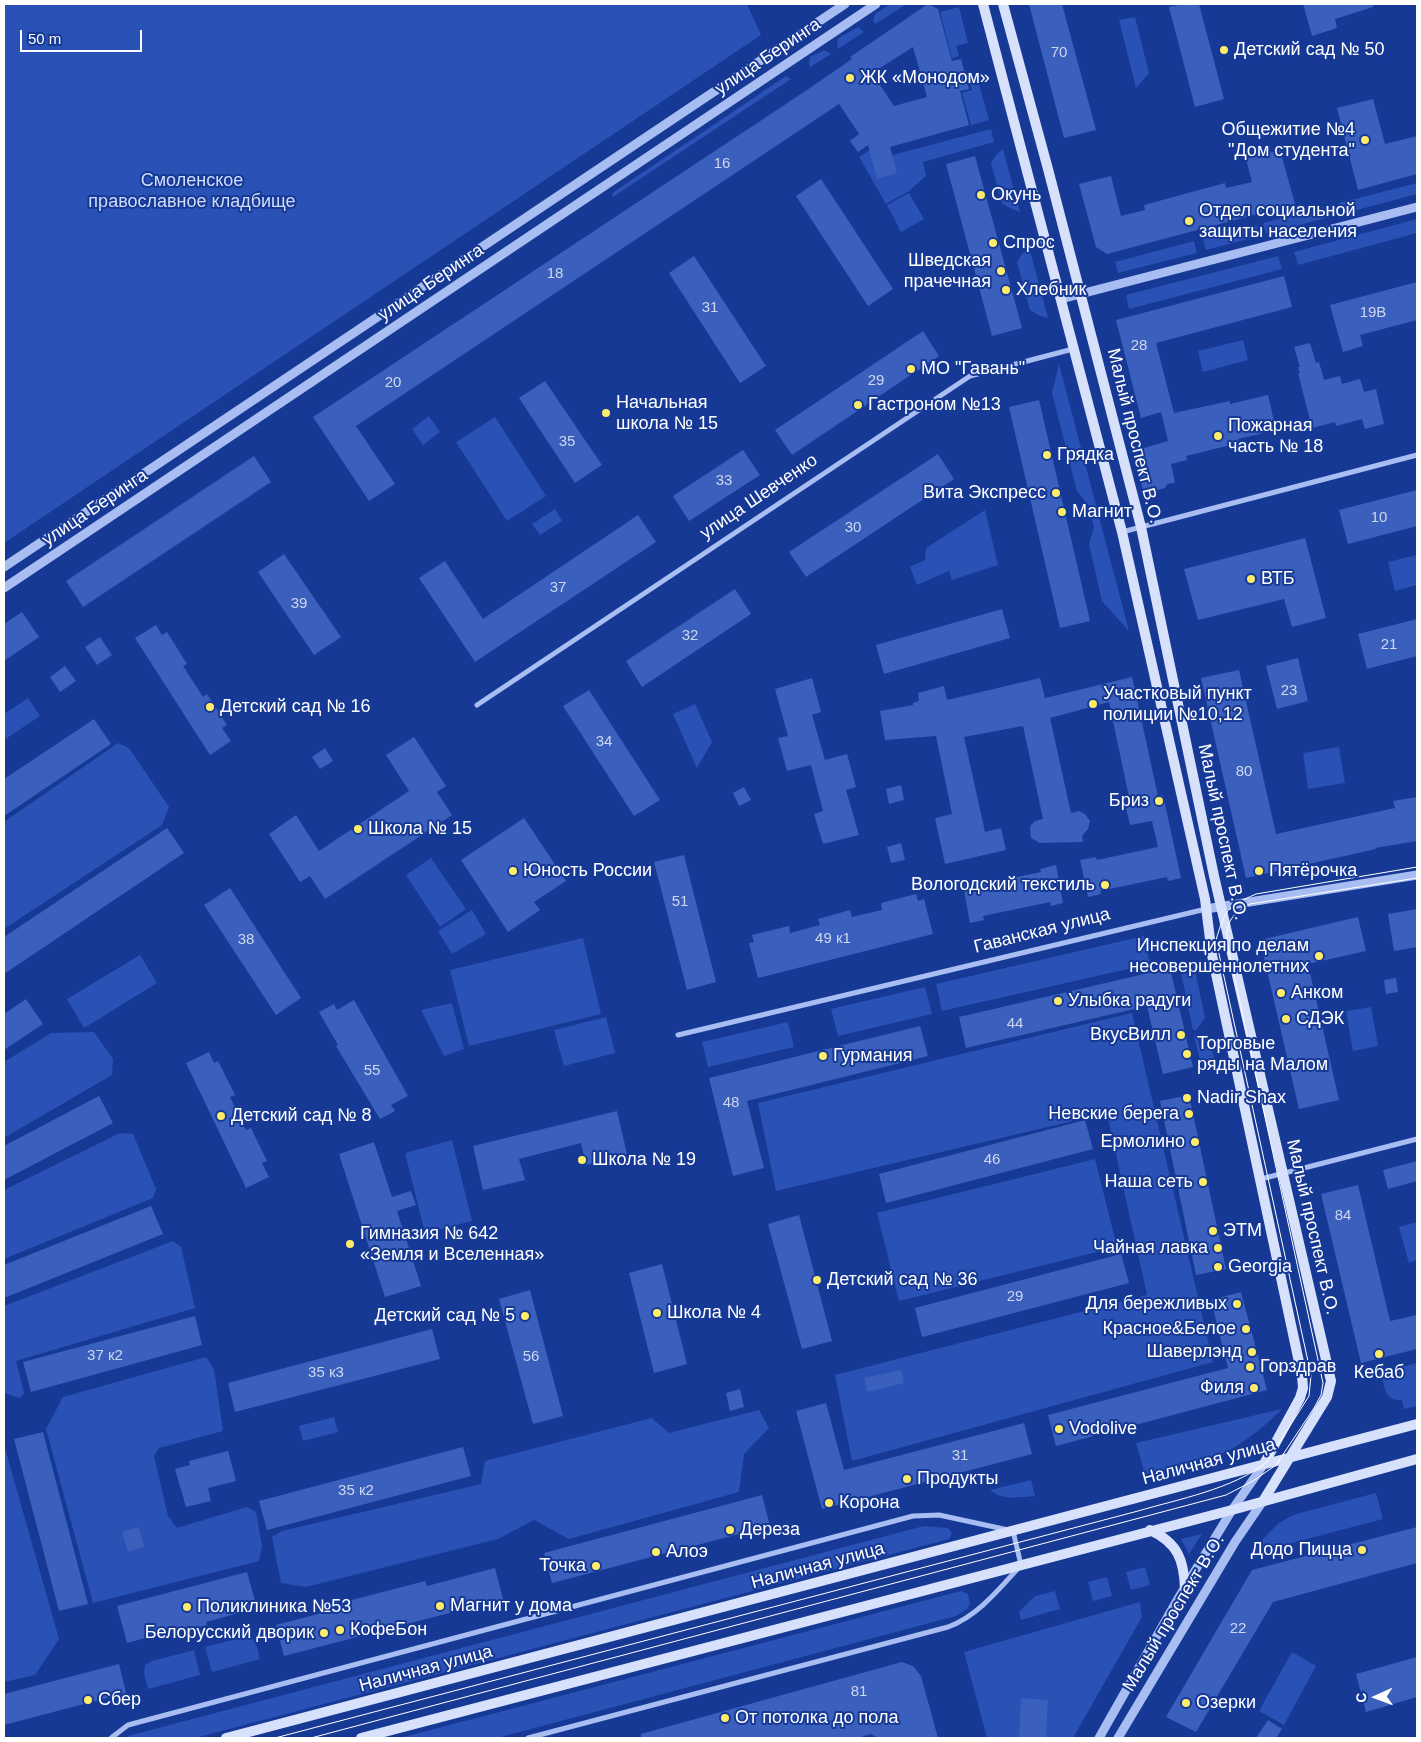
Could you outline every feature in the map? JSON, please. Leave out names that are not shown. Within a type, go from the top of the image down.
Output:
[{"type":"main road","name":"Малый проспект В.О.","points":[[983,4],[1122,532],[1206,909],[1212,955],[1302,1376],[1303,1388],[1264,1464]]},
{"type":"main road","name":"Малый проспект В.О.","points":[[1003,4],[1141,527],[1221,906],[1330,1381],[1327,1397],[1263,1501]]},
{"type":"main road","name":"Наличная улица","points":[[226,1738],[1417,1424]]},
{"type":"main road","points":[[361,1738],[1232,1510],[1417,1459]]},
{"type":"main road","points":[[1150,1530],[1172,1544],[1179,1556],[1184,1571],[1185,1589]]},
{"type":"street","name":"улица Беринга","points":[[4,567],[845,4]]},
{"type":"street","name":"улица Беринга","points":[[4,588],[876,4]]},
{"type":"street","points":[[1061,299],[1417,207]]},
{"type":"street","name":"улица Шевченко","points":[[477,705],[970,376],[1073,349]]},
{"type":"street","points":[[1122,532],[1417,455]]},
{"type":"street","name":"Гаванская улица","points":[[678,1035],[1206,909],[1417,875]]},
{"type":"street","points":[[1260,1179],[1417,1138]]},
{"type":"street","name":"Малый проспект В.О.","points":[[1099,1738],[1232,1510],[1264,1464]]},
{"type":"street","name":"Малый проспект В.О.","points":[[1118,1738],[1235,1542],[1263,1501]]},
{"type":"street","points":[[111,1738],[128,1725],[914,1516],[939,1515],[1013,1531],[1020,1565],[1000,1589],[961,1622],[528,1738]]},
{"type":"green space","name":"Смоленское православное кладбище","points":[[4,4],[747,4],[761,35],[4,543]]},
{"type":"green space","points":[[890,4],[907,4],[875,24],[873,21],[875,14]]},
{"type":"green space","points":[[959,7],[968,43],[956,46],[959,56],[952,58],[940,12]]},
{"type":"green space","points":[[1135,17],[1149,73],[1136,88],[1119,20]]},
{"type":"green space","points":[[858,27],[864,32],[838,49],[837,42],[839,38]]},
{"type":"green space","points":[[824,50],[831,54],[810,67],[810,57]]},
{"type":"green space","points":[[786,76],[791,79],[613,197],[612,194],[615,191]]},
{"type":"green space","points":[[977,77],[989,120],[971,125],[962,93],[972,90],[969,79]]},
{"type":"green space","points":[[991,129],[994,142],[923,162],[926,176],[909,191],[886,204],[859,157],[880,143],[889,156]]},
{"type":"green space","points":[[1003,149],[1020,212],[1002,203],[991,163]]},
{"type":"green space","points":[[1417,183],[1417,194],[1342,214],[1339,203]]},
{"type":"green space","points":[[909,193],[924,219],[901,232],[887,205]]},
{"type":"green space","points":[[1323,207],[1326,218],[1266,234],[1263,223]]},
{"type":"green space","points":[[1417,219],[1417,233],[1298,265],[1294,252]]},
{"type":"green space","points":[[1256,225],[1259,236],[1206,250],[1203,239]]},
{"type":"green space","points":[[1194,241],[1197,253],[1118,273],[1115,262]]},
{"type":"green space","points":[[1029,247],[1048,318],[1030,310],[1017,262]]},
{"type":"green space","points":[[1278,256],[1282,269],[1129,309],[1126,295]]},
{"type":"green space","points":[[1243,340],[1248,360],[1203,372],[1198,351]]},
{"type":"green space","points":[[1059,364],[1129,631],[1102,601],[1089,544],[1094,527],[1089,506],[1077,491],[1052,393]]},
{"type":"green space","points":[[429,416],[440,432],[423,445],[412,429]]},
{"type":"green space","points":[[495,417],[546,496],[507,521],[456,442]]},
{"type":"green space","points":[[555,509],[562,521],[540,535],[532,524]]},
{"type":"green space","points":[[985,510],[998,565],[952,580],[949,571],[917,585],[910,567],[925,560],[926,548]]},
{"type":"green space","points":[[1417,555],[1417,585],[1395,591],[1388,562]]},
{"type":"green space","points":[[28,698],[40,716],[4,740],[4,714]]},
{"type":"green space","points":[[695,704],[712,742],[697,768],[673,714]]},
{"type":"green space","points":[[118,743],[129,748],[169,807],[162,825],[4,929],[4,822]]},
{"type":"green space","points":[[1339,747],[1345,783],[1308,789],[1303,753]]},
{"type":"green space","points":[[431,858],[466,909],[440,927],[406,875]]},
{"type":"green space","points":[[472,910],[486,934],[452,954],[438,931]]},
{"type":"green space","points":[[1144,936],[1150,964],[942,1011],[936,984]]},
{"type":"green space","points":[[583,938],[601,1014],[469,1046],[450,970]]},
{"type":"green space","points":[[140,955],[157,983],[84,1028],[67,999]]},
{"type":"green space","points":[[1194,965],[1205,1018],[1196,1030],[1193,1030],[1180,968]]},
{"type":"green space","points":[[925,987],[932,1014],[838,1036],[831,1009]]},
{"type":"green space","points":[[452,1003],[464,1049],[444,1056],[421,1010]]},
{"type":"green space","points":[[1371,1007],[1378,1046],[1353,1051],[1346,1011]]},
{"type":"green space","points":[[1132,1013],[1213,1362],[852,1461],[835,1375],[1147,1295],[1107,1113],[776,1191],[758,1103]]},
{"type":"green space","points":[[606,1017],[615,1053],[564,1066],[554,1030]]},
{"type":"green space","points":[[788,1022],[794,1047],[708,1067],[702,1042]]},
{"type":"green space","points":[[94,1032],[113,1059],[112,1075],[4,1138],[4,1062],[51,1033]]},
{"type":"green space","points":[[1197,1035],[1200,1048],[1211,1045],[1215,1062],[1201,1065],[1194,1036]]},
{"type":"green space","points":[[120,1133],[133,1134],[156,1189],[153,1198],[4,1259],[4,1190]]},
{"type":"green space","points":[[452,1140],[472,1221],[425,1233],[405,1153]]},
{"type":"green space","points":[[1095,1159],[1117,1247],[899,1301],[877,1213]]},
{"type":"green space","points":[[1417,1222],[1417,1260],[1409,1263],[1399,1227]]},
{"type":"green space","points":[[173,1241],[181,1247],[195,1308],[16,1361],[24,1393],[20,1398],[4,1393],[4,1306]]},
{"type":"green space","points":[[206,1357],[214,1369],[223,1431],[159,1448],[154,1456],[168,1516],[177,1528],[247,1507],[256,1512],[262,1546],[259,1561],[93,1603],[46,1429],[63,1397]]},
{"type":"green space","points":[[1417,1363],[1417,1406],[1404,1409],[1402,1400],[1391,1398],[1386,1392],[1381,1372]]},
{"type":"green space","points":[[1282,1409],[1256,1432],[1217,1456],[1191,1465],[1145,1474],[1136,1443]]},
{"type":"green space","points":[[759,1410],[769,1428],[744,1454],[739,1492],[569,1539],[534,1520],[498,1539],[306,1587],[281,1583],[272,1537],[282,1531],[481,1484],[485,1461],[652,1418],[669,1433]]},
{"type":"green space","points":[[334,1417],[338,1432],[303,1441],[299,1426]]},
{"type":"green space","points":[[4,1448],[59,1639],[35,1675],[4,1682]]},
{"type":"green space","points":[[1031,1480],[1035,1496],[1006,1497],[990,1490]]},
{"type":"green space","points":[[1376,1493],[1383,1519],[1254,1553],[1262,1540],[1279,1523],[1293,1515]]},
{"type":"green space","points":[[924,1526],[948,1528],[952,1533],[949,1539],[195,1738],[125,1738],[128,1736]]},
{"type":"green space","points":[[1202,1534],[1189,1554],[1181,1539]]},
{"type":"green space","points":[[1145,1567],[1150,1585],[1131,1590],[1126,1572]]},
{"type":"green space","points":[[1107,1577],[1112,1596],[1093,1601],[1088,1582]]},
{"type":"green space","points":[[961,1591],[968,1594],[970,1604],[967,1609],[956,1616],[497,1738],[400,1738]]},
{"type":"green space","points":[[1055,1591],[1060,1609],[1021,1620],[1019,1612],[1035,1596]]},
{"type":"green space","points":[[1140,1602],[1142,1617],[1073,1738],[987,1738],[964,1652]]},
{"type":"green space","points":[[245,1637],[252,1639],[257,1647],[260,1659],[212,1672],[205,1647]]},
{"type":"green space","points":[[194,1650],[200,1675],[148,1689],[144,1673],[145,1665],[152,1661]]},
{"type":"green space","points":[[1292,1652],[1316,1666],[1284,1725],[1259,1711]]},
{"type":"building","points":[[928,4],[938,9],[952,61],[961,59],[969,89],[960,91],[969,125],[890,147],[897,173],[877,179],[868,145],[858,152],[850,141],[859,134],[839,104],[356,426],[395,484],[369,501],[313,417],[804,92],[852,59],[850,57]],"holes":[[[913,47],[927,97],[894,106],[872,73]]]},
{"type":"building","points":[[1029,4],[1062,4],[1096,130],[1064,138]]},
{"type":"building","points":[[1183,4],[1199,4],[1224,99],[1195,107],[1169,7]]},
{"type":"building","points":[[1303,4],[1373,4],[1373,7],[1335,19],[1337,28],[1312,36]]},
{"type":"building","name":"Общежитие №4 \"Дом студента\"","points":[[1373,99],[1385,144],[1417,136],[1417,174],[1358,190],[1337,108]]},
{"type":"building","points":[[1280,150],[1295,204],[1107,254],[1096,247],[1079,184],[1111,176],[1121,216],[1145,210],[1144,205],[1225,183],[1226,188],[1252,182],[1246,159]]},
{"type":"building","points":[[975,156],[1022,328],[992,336],[946,164]]},
{"type":"building","points":[[821,179],[893,289],[868,306],[796,196]]},
{"type":"building","points":[[694,256],[766,366],[740,383],[669,273]]},
{"type":"building","points":[[1284,276],[1292,307],[1156,343],[1174,413],[1230,401],[1230,404],[1268,395],[1276,430],[1238,439],[1239,443],[1186,456],[1187,460],[1171,464],[1175,483],[1167,484],[1165,488],[1154,491],[1149,488],[1143,490],[1134,451],[1168,441],[1161,412],[1141,418],[1116,320]]},
{"type":"building","points":[[1417,282],[1417,320],[1360,335],[1363,346],[1343,352],[1330,305]]},
{"type":"building","points":[[923,331],[939,356],[792,455],[775,430]]},
{"type":"building","points":[[1310,343],[1316,363],[1319,362],[1324,380],[1340,376],[1342,384],[1360,379],[1364,392],[1376,389],[1384,424],[1365,429],[1362,419],[1336,426],[1335,422],[1312,428],[1298,373],[1300,373],[1298,367],[1300,367],[1294,347]]},
{"type":"building","points":[[545,381],[602,465],[575,483],[519,398]]},
{"type":"building","points":[[1039,400],[1090,621],[1060,628],[1009,407]]},
{"type":"building","points":[[743,450],[760,475],[689,521],[673,496]]},
{"type":"building","points":[[938,454],[954,479],[806,577],[789,552]]},
{"type":"building","points":[[254,456],[271,482],[83,607],[66,581]]},
{"type":"building","points":[[1417,490],[1417,526],[1348,544],[1339,510]]},
{"type":"building","points":[[638,515],[656,542],[475,662],[419,578],[445,561],[483,619]]},
{"type":"building","name":"ВТБ","points":[[1305,538],[1326,618],[1292,627],[1284,599],[1198,620],[1184,569]]},
{"type":"building","points":[[284,554],[341,637],[314,655],[258,572]]},
{"type":"building","points":[[735,589],[751,614],[642,687],[626,661]]},
{"type":"building","points":[[1002,609],[1010,638],[884,674],[876,645]]},
{"type":"building","points":[[22,612],[39,637],[4,661],[4,624]]},
{"type":"building","points":[[1417,619],[1417,656],[1367,669],[1358,634]]},
{"type":"building","points":[[156,625],[162,635],[167,632],[187,664],[183,666],[203,697],[207,694],[227,725],[222,728],[231,741],[210,755],[135,638]]},
{"type":"building","points":[[100,637],[112,655],[97,665],[85,647]]},
{"type":"building","points":[[1298,658],[1308,701],[1277,709],[1266,666]]},
{"type":"building","points":[[65,666],[76,681],[60,692],[50,677]]},
{"type":"building","points":[[1239,670],[1276,834],[1395,808],[1393,801],[1417,797],[1417,841],[1375,848],[1246,878],[1201,678]]},
{"type":"building","points":[[1132,677],[1158,796],[1163,795],[1181,878],[1168,881],[1167,877],[1100,891],[1101,894],[1088,897],[1080,860],[1096,857],[1097,860],[1158,847],[1152,821],[1130,825],[1125,803],[1130,802],[1109,702],[1050,718],[1071,813],[1079,811],[1085,814],[1090,821],[1088,829],[1082,836],[1083,842],[1040,843],[1031,838],[1031,825],[1035,821],[1043,819],[1023,726],[964,737],[985,832],[1001,828],[1006,850],[945,864],[935,818],[952,814],[936,736],[885,740],[880,711],[913,705],[913,703],[919,701],[918,693],[944,686],[947,700],[1040,678],[1045,698]]},
{"type":"building","points":[[812,678],[821,712],[812,715],[825,760],[847,754],[856,787],[846,790],[859,835],[823,844],[814,814],[823,811],[811,765],[787,771],[778,738],[788,736],[775,689]]},
{"type":"building","points":[[589,690],[660,800],[634,816],[563,706]]},
{"type":"building","points":[[94,719],[111,744],[4,816],[4,779]]},
{"type":"building","points":[[414,737],[446,786],[437,792],[452,815],[325,899],[310,876],[300,882],[269,834],[296,815],[319,851],[409,791],[386,755]]},
{"type":"building","points":[[325,748],[333,761],[320,769],[312,757]]},
{"type":"building","points":[[901,785],[904,800],[889,804],[886,789]]},
{"type":"building","points":[[744,787],[751,800],[739,806],[733,793]]},
{"type":"building","name":"Юность России","points":[[524,818],[566,881],[534,902],[540,910],[508,932],[461,860]]},
{"type":"building","points":[[167,828],[184,853],[4,974],[4,937]]},
{"type":"building","points":[[901,843],[905,860],[891,863],[887,847]]},
{"type":"building","points":[[684,855],[716,982],[687,990],[654,862]]},
{"type":"building","points":[[1056,865],[1063,903],[1051,906],[1050,902],[983,916],[984,920],[970,923],[963,885],[979,881],[979,885],[1041,872],[1040,869]]},
{"type":"building","points":[[230,888],[301,998],[276,1015],[204,905]]},
{"type":"building","points":[[916,894],[918,901],[924,899],[933,934],[758,978],[749,943],[754,942],[752,935],[789,926],[790,933],[820,925],[818,919],[850,910],[852,917],[882,910],[881,903]]},
{"type":"building","points":[[1417,909],[1417,947],[1394,951],[1388,914]]},
{"type":"building","points":[[1358,917],[1366,951],[1308,964],[1339,1100],[1299,1109],[1260,940]]},
{"type":"building","points":[[1170,968],[1193,1067],[1163,1074],[1147,1006],[966,1048],[959,1017]]},
{"type":"building","points":[[1396,978],[1398,992],[1386,994],[1384,980]]},
{"type":"building","points":[[26,999],[43,1024],[4,1050],[4,1014]]},
{"type":"building","points":[[354,1000],[408,1096],[391,1105],[395,1111],[380,1119],[336,1046],[338,1045],[319,1012],[334,1004],[337,1010]]},
{"type":"building","points":[[920,1026],[928,1056],[747,1101],[764,1168],[733,1176],[709,1078]]},
{"type":"building","points":[[209,1052],[214,1063],[218,1061],[235,1095],[230,1097],[246,1130],[251,1128],[267,1161],[262,1163],[269,1177],[246,1188],[186,1063]]},
{"type":"building","points":[[1189,1095],[1226,1269],[1196,1275],[1160,1101]]},
{"type":"building","points":[[99,1096],[113,1123],[4,1180],[4,1146]]},
{"type":"building","points":[[617,1111],[627,1154],[586,1165],[581,1143],[519,1159],[525,1180],[483,1190],[473,1146]]},
{"type":"building","points":[[1085,1120],[1093,1149],[886,1203],[879,1174]]},
{"type":"building","points":[[374,1142],[392,1197],[411,1191],[416,1205],[397,1211],[421,1286],[385,1297],[339,1154]]},
{"type":"building","points":[[1417,1161],[1417,1181],[1388,1189],[1383,1170]]},
{"type":"building","points":[[1358,1185],[1390,1321],[1417,1315],[1417,1349],[1361,1363],[1321,1194]]},
{"type":"building","points":[[151,1206],[163,1234],[4,1298],[4,1265]]},
{"type":"building","points":[[799,1215],[832,1341],[802,1349],[768,1224]]},
{"type":"building","points":[[1121,1254],[1129,1283],[922,1337],[915,1308]]},
{"type":"building","points":[[662,1264],[687,1364],[654,1373],[629,1273]]},
{"type":"building","points":[[530,1290],[563,1416],[533,1424],[499,1299]]},
{"type":"building","points":[[1241,1292],[1267,1390],[1056,1446],[1048,1415],[1228,1368],[1211,1300]]},
{"type":"building","points":[[195,1316],[202,1345],[31,1392],[23,1362]]},
{"type":"building","points":[[432,1329],[440,1359],[235,1412],[228,1383]]},
{"type":"building","points":[[901,1370],[904,1383],[867,1392],[864,1378]]},
{"type":"building","points":[[740,1389],[744,1407],[730,1411],[726,1393]]},
{"type":"building","points":[[826,1403],[844,1470],[1024,1423],[1032,1454],[822,1509],[796,1411]]},
{"type":"building","points":[[43,1432],[88,1604],[59,1611],[14,1439]]},
{"type":"building","points":[[463,1447],[471,1476],[267,1530],[259,1501]]},
{"type":"building","points":[[228,1451],[236,1481],[208,1488],[211,1501],[186,1507],[175,1469],[190,1465],[189,1461]]},
{"type":"building","points":[[762,1495],[770,1526],[552,1583],[544,1553]]},
{"type":"building","points":[[139,1527],[144,1547],[128,1552],[122,1532]]},
{"type":"building","points":[[1417,1527],[1417,1563],[1273,1602],[1196,1732],[1166,1717],[1252,1570]]},
{"type":"building","points":[[495,1568],[503,1599],[284,1656],[276,1625],[341,1608],[340,1603],[425,1581],[427,1586]]},
{"type":"building","name":"Поликлиника №53","points":[[247,1572],[257,1608],[206,1622],[207,1625],[180,1632],[179,1629],[127,1643],[117,1606]]},
{"type":"building","points":[[1417,1657],[1417,1697],[1366,1712],[1356,1674]]},
{"type":"building","points":[[902,1662],[913,1666],[921,1676],[938,1738],[878,1738],[871,1734],[857,1738],[641,1738],[641,1734]]},
{"type":"building","points":[[119,1664],[126,1693],[4,1725],[4,1694]]},
{"type":"building","points":[[1021,1698],[1048,1700],[1046,1738],[1019,1738]]},
{"type":"building","points":[[1268,1720],[1282,1729],[1276,1738],[1256,1738]]},
{"type":"tram line","points":[[275,1738],[1138,1511],[1222,1486],[1267,1462],[1309,1396],[1311,1375],[1216,940],[1228,911],[1238,902],[1256,894],[1417,867]]},
{"type":"tram line","points":[[311,1738],[1226,1495],[1253,1481],[1276,1465],[1314,1408],[1321,1395],[1323,1383],[1229,952],[1227,929],[1236,913],[1250,904],[1417,878]]},
{"type":"place","name":"Детский сад № 50","points":[[1224,50]]},
{"type":"place","name":"ЖК «Монодом»","points":[[850,78]]},
{"type":"place","name":"Общежитие №4 \"Дом студента\"","points":[[1365,140]]},
{"type":"place","name":"Окунь","points":[[981,195]]},
{"type":"place","name":"Отдел социальной защиты населения","points":[[1189,221]]},
{"type":"place","name":"Спрос","points":[[993,243]]},
{"type":"place","name":"Шведская прачечная","points":[[1001,271]]},
{"type":"place","name":"Хлебник","points":[[1006,290]]},
{"type":"place","name":"МО \"Гавань\"","points":[[911,369]]},
{"type":"place","name":"Гастроном №13","points":[[858,405]]},
{"type":"place","name":"Начальная школа № 15","points":[[606,413]]},
{"type":"place","name":"Пожарная часть № 18","points":[[1218,436]]},
{"type":"place","name":"Грядка","points":[[1047,455]]},
{"type":"place","name":"Вита Экспресс","points":[[1056,493]]},
{"type":"place","name":"Магнит","points":[[1062,512]]},
{"type":"place","name":"ВТБ","points":[[1251,579]]},
{"type":"place","name":"Участковый пункт полиции №10,12","points":[[1093,704]]},
{"type":"place","name":"Детский сад № 16","points":[[210,707]]},
{"type":"place","name":"Бриз","points":[[1159,801]]},
{"type":"place","name":"Школа № 15","points":[[358,829]]},
{"type":"place","name":"Юность России","points":[[513,871]]},
{"type":"place","name":"Пятёрочка","points":[[1259,871]]},
{"type":"place","name":"Вологодский текстиль","points":[[1105,885]]},
{"type":"place","name":"Инспекция по делам несовершеннолетних","points":[[1319,956]]},
{"type":"place","name":"Анком","points":[[1281,993]]},
{"type":"place","name":"Улыбка радуги","points":[[1058,1001]]},
{"type":"place","name":"СДЭК","points":[[1286,1019]]},
{"type":"place","name":"ВкусВилл","points":[[1181,1035]]},
{"type":"place","name":"Торговые ряды на Малом","points":[[1187,1054]]},
{"type":"place","name":"Гурмания","points":[[823,1056]]},
{"type":"place","name":"Nadir Shax","points":[[1187,1098]]},
{"type":"place","name":"Невские берега","points":[[1189,1114]]},
{"type":"place","name":"Детский сад № 8","points":[[221,1116]]},
{"type":"place","name":"Ермолино","points":[[1195,1142]]},
{"type":"place","name":"Школа № 19","points":[[582,1160]]},
{"type":"place","name":"Наша сеть","points":[[1203,1182]]},
{"type":"place","name":"ЭТМ","points":[[1213,1231]]},
{"type":"place","name":"Гимназия № 642 «Земля и Вселенная»","points":[[350,1244]]},
{"type":"place","name":"Чайная лавка","points":[[1218,1248]]},
{"type":"place","name":"Georgia","points":[[1218,1267]]},
{"type":"place","name":"Детский сад № 36","points":[[817,1280]]},
{"type":"place","name":"Для бережливых","points":[[1237,1304]]},
{"type":"place","name":"Школа № 4","points":[[657,1313]]},
{"type":"place","name":"Детский сад № 5","points":[[525,1316]]},
{"type":"place","name":"Красное&Белое","points":[[1246,1329]]},
{"type":"place","name":"Шаверлэнд","points":[[1252,1352]]},
{"type":"place","name":"Кебаб","points":[[1379,1354]]},
{"type":"place","name":"Горздрав","points":[[1250,1367]]},
{"type":"place","name":"Филя","points":[[1254,1388]]},
{"type":"place","name":"Vodolive","points":[[1059,1429]]},
{"type":"place","name":"Продукты","points":[[907,1479]]},
{"type":"place","name":"Корона","points":[[829,1503]]},
{"type":"place","name":"Дереза","points":[[730,1530]]},
{"type":"place","name":"Додо Пицца","points":[[1362,1550]]},
{"type":"place","name":"Алоэ","points":[[656,1552]]},
{"type":"place","name":"Точка","points":[[596,1566]]},
{"type":"place","name":"Магнит у дома","points":[[440,1606]]},
{"type":"place","name":"Поликлиника №53","points":[[187,1607]]},
{"type":"place","name":"КофеБон","points":[[340,1630]]},
{"type":"place","name":"Белорусский дворик","points":[[324,1633]]},
{"type":"place","name":"Сбер","points":[[88,1700]]},
{"type":"place","name":"Озерки","points":[[1186,1703]]},
{"type":"place","name":"От потолка до пола","points":[[725,1718]]}]
